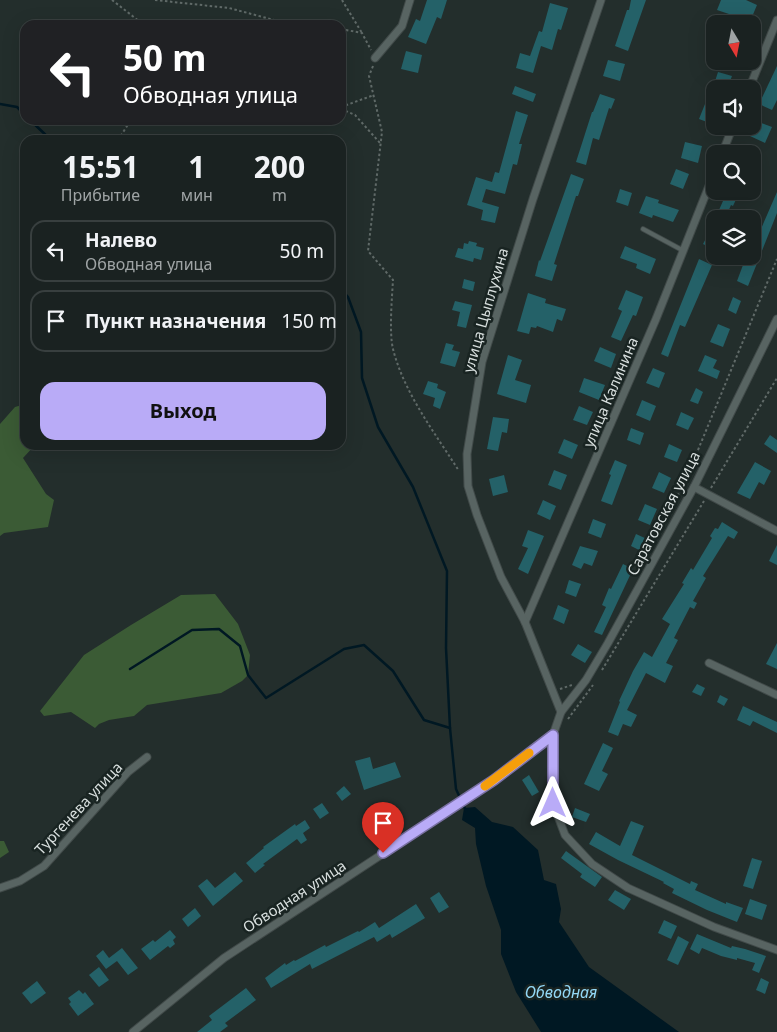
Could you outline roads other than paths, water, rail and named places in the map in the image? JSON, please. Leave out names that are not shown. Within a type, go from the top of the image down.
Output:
[{"type":"street","points":[[375,58],[402,26],[410,0]]},
{"type":"street","name":"улица Цыплухина","points":[[562,712],[525,622],[501,577],[468,486],[467,454],[482,362],[533,199],[601,0]]},
{"type":"street","points":[[753,80],[777,20]]},
{"type":"street","name":"улица Калинина","points":[[525,622],[656,320],[706,192]]},
{"type":"street","name":"Саратовская улица","points":[[562,712],[586,680],[694,487],[777,319]]},
{"type":"street","points":[[694,487],[777,531]]},
{"type":"street","points":[[709,663],[777,695]]},
{"type":"street","points":[[562,712],[553,735],[553,803],[565,835],[592,864],[628,888],[714,927],[777,950]]},
{"type":"street","name":"Обводная улица","points":[[133,1032],[224,958],[494,780],[553,735]]},
{"type":"street","name":"Тургенева улица","points":[[0,888],[20,881],[44,866],[128,772],[147,757]]},
{"type":"lane","points":[[643,229],[682,250]]},
{"type":"water","name":"Обводная","points":[[475,807],[492,822],[513,827],[538,850],[544,880],[556,884],[561,909],[559,922],[589,967],[679,1032],[541,1032],[516,992],[501,954],[501,930],[486,886],[476,844],[475,828],[462,820],[464,808]]},
{"type":"waterway","points":[[0,104],[17,107],[20,110]]},
{"type":"waterway","points":[[35,125],[46,135]]},
{"type":"waterway","points":[[346,295],[361,332],[362,378],[378,427],[413,487],[447,571],[446,648],[450,728],[456,789],[466,811]]},
{"type":"waterway","points":[[130,669],[192,630],[219,629],[240,646],[248,675],[266,698],[344,649],[364,645],[393,671],[424,720],[450,728]]}]
